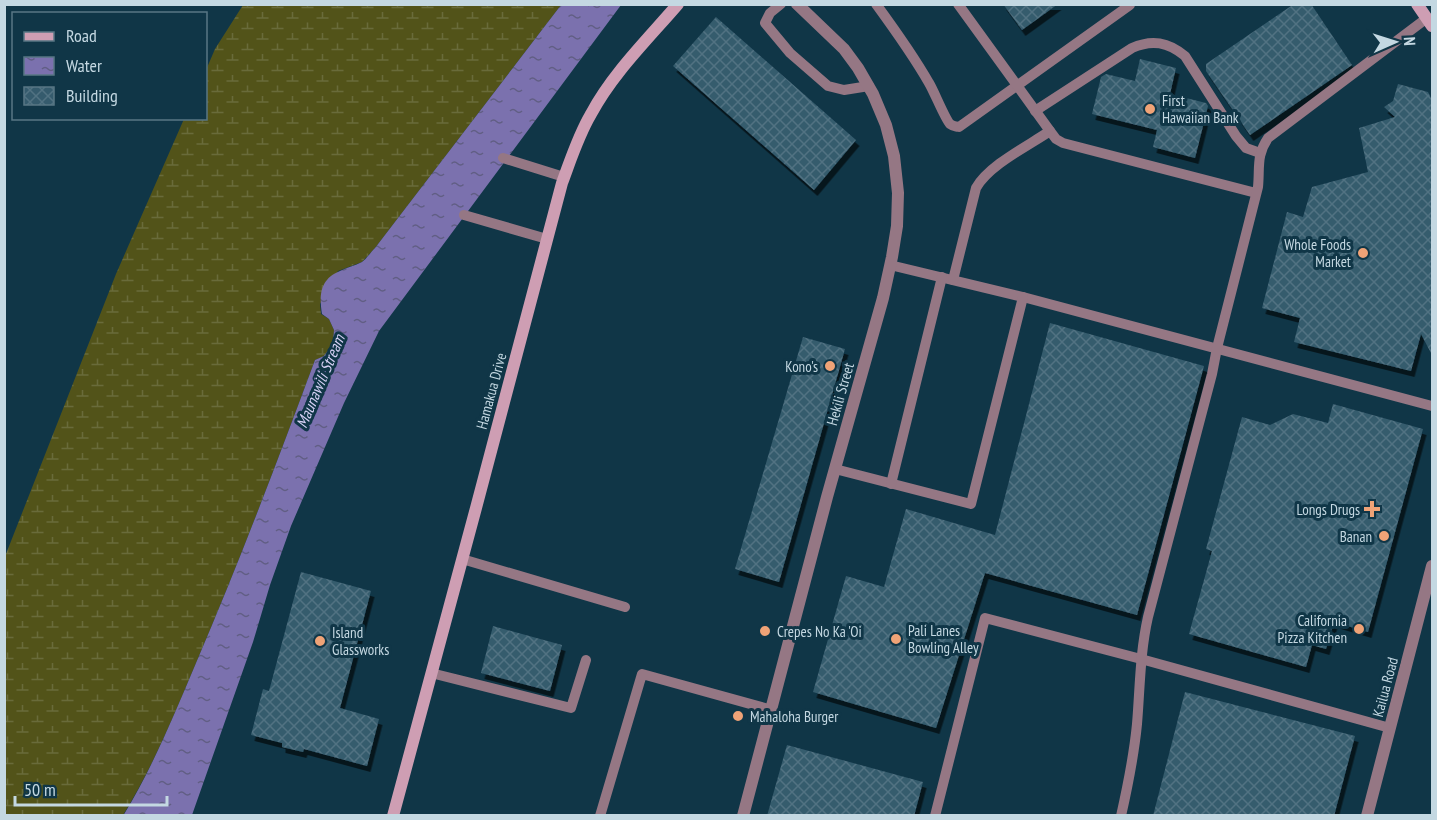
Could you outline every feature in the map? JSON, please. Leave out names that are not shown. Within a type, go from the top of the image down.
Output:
[{"type":"main road","name":"Hamakua Drive","points":[[393,816],[547,239],[574,147],[608,86],[678,4]]},
{"type":"main road","points":[[1417,4],[1430,22]]},
{"type":"street","name":"Hekili Street","points":[[743,816],[883,298],[897,226],[898,193],[894,156],[886,125],[873,94],[844,49],[798,4]]},
{"type":"street","name":"Kailua Road","points":[[1367,816],[1432,566]]},
{"type":"lane","points":[[781,4],[770,13],[765,24],[790,53],[828,86],[844,90],[869,86]]},
{"type":"lane","points":[[876,4],[913,56],[951,125],[959,126],[1130,5]]},
{"type":"lane","points":[[958,4],[1056,139],[1063,143],[1256,193]]},
{"type":"lane","points":[[1121,816],[1131,773],[1143,641],[1148,617],[1212,374],[1216,348],[1256,193],[1260,153],[1268,138],[1430,22]]},
{"type":"lane","points":[[1035,111],[1132,48],[1140,44],[1158,42],[1176,49],[1185,56],[1236,136],[1246,148],[1260,153]]},
{"type":"lane","points":[[891,484],[947,279],[976,188],[981,180],[996,167],[1050,131]]},
{"type":"lane","points":[[503,158],[564,177]]},
{"type":"lane","points":[[464,214],[547,239]]},
{"type":"lane","points":[[890,265],[1023,297],[1432,406]]},
{"type":"lane","points":[[835,470],[971,504],[1023,297]]},
{"type":"lane","points":[[462,559],[626,607]]},
{"type":"lane","points":[[935,816],[985,618],[1390,728]]},
{"type":"lane","points":[[431,672],[571,708],[586,660]]},
{"type":"lane","points":[[600,816],[642,674],[772,710]]},
{"type":"green space","points":[[243,5],[561,5],[375,248],[362,262],[338,271],[320,304],[321,314],[329,319],[334,330],[333,344],[324,356],[315,360],[212,625],[162,740],[123,815],[5,815],[4,559],[116,274],[184,120],[207,120],[207,68],[215,49]]},
{"type":"water","name":"Maunawili Stream","points":[[561,5],[621,5],[379,331],[344,403],[291,526],[192,815],[123,816],[162,741],[212,625],[315,360],[324,356],[333,344],[334,330],[329,319],[322,314],[322,288],[333,274],[362,262],[375,248]]},
{"type":"building","points":[[1003,4],[1058,4],[1022,30]]},
{"type":"building","points":[[1294,4],[1311,4],[1352,65],[1250,135],[1206,71],[1206,64]]},
{"type":"building","points":[[716,17],[856,140],[814,190],[673,66]]},
{"type":"building","name":"First Hawaiian Bank","points":[[1140,59],[1176,68],[1170,94],[1206,103],[1208,106],[1195,158],[1153,147],[1157,130],[1092,114],[1101,77],[1106,74],[1135,81]]},
{"type":"building","name":"Whole Foods Market","points":[[1398,84],[1428,92],[1432,100],[1432,355],[1421,334],[1411,371],[1294,342],[1300,318],[1262,308],[1287,212],[1303,217],[1312,187],[1368,172],[1359,128],[1395,117],[1384,107],[1393,101]]},
{"type":"building","points":[[1050,323],[1204,366],[1137,615],[985,573],[936,728],[813,692],[846,576],[884,587],[906,509],[995,535]]},
{"type":"building","points":[[803,337],[845,349],[779,582],[735,569]]},
{"type":"building","points":[[1333,404],[1423,429],[1368,632],[1334,622],[1326,649],[1312,645],[1306,667],[1189,634],[1212,551],[1206,549],[1242,417],[1270,425],[1293,414],[1328,423]]},
{"type":"building","points":[[301,572],[371,591],[340,708],[379,719],[367,766],[304,749],[303,752],[282,747],[282,743],[251,735],[263,689],[269,691]]},
{"type":"building","points":[[493,626],[562,645],[550,691],[481,673]]},
{"type":"building","points":[[1185,692],[1355,736],[1334,816],[1153,816]]},
{"type":"building","points":[[787,745],[923,782],[914,816],[767,816]]},
{"type":"place","name":"First Hawaiian Bank","points":[[1150,109]]},
{"type":"place","name":"Whole Foods Market","points":[[1363,253]]},
{"type":"place","name":"Kono's","points":[[830,366]]},
{"type":"place","name":"Longs Drugs","points":[[1372,509]]},
{"type":"place","name":"Banan","points":[[1384,536]]},
{"type":"place","name":"California Pizza Kitchen","points":[[1359,629]]},
{"type":"place","name":"Crepes No Ka 'Oi","points":[[765,631]]},
{"type":"place","name":"Pali Lanes Bowling Alley","points":[[896,639]]},
{"type":"place","name":"Island Glassworks","points":[[320,641]]},
{"type":"place","name":"Mahaloha Burger","points":[[738,716]]}]
